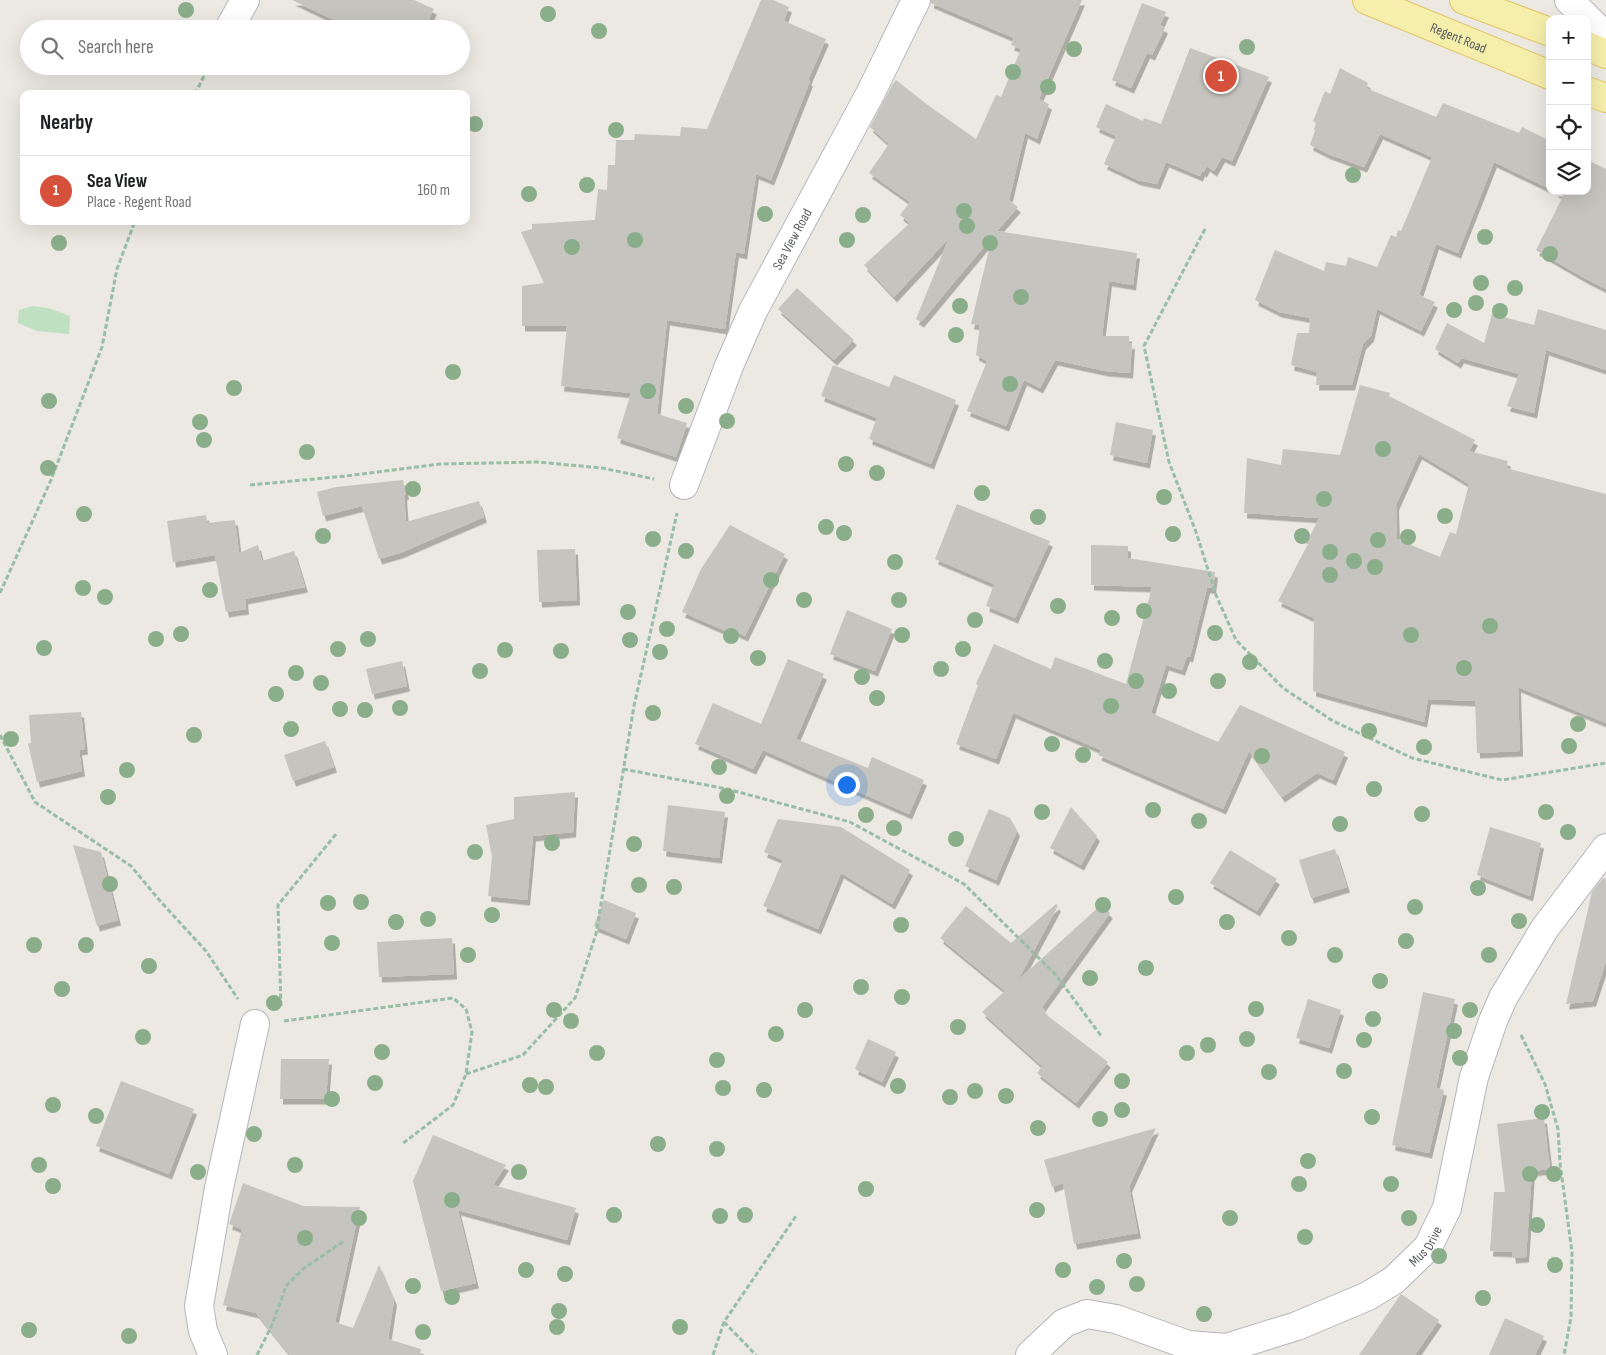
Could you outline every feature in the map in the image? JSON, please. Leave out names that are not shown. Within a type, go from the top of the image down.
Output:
[{"type":"main road","name":"Regent Road","points":[[1367,0],[1546,72]]},
{"type":"main road","points":[[1464,0],[1546,31]]},
{"type":"main road","points":[[1591,92],[1606,98]]},
{"type":"street","points":[[234,20],[245,0]]},
{"type":"street","name":"Sea View Road","points":[[684,486],[729,366],[753,311],[870,94],[916,0]]},
{"type":"street","points":[[1569,0],[1597,46]]},
{"type":"street","name":"Mus Drive","points":[[1030,1355],[1064,1323],[1087,1314],[1116,1319],[1188,1345],[1226,1348],[1297,1326],[1368,1296],[1394,1280],[1428,1247],[1447,1208],[1474,1077],[1493,1021],[1504,998],[1545,928],[1606,848]]},
{"type":"street","points":[[213,1355],[203,1331],[199,1306],[219,1188],[255,1024]]},
{"type":"path","points":[[196,90],[204,75]]},
{"type":"path","points":[[0,593],[52,480],[102,347],[117,268],[133,225]]},
{"type":"path","points":[[1205,229],[1144,346],[1169,462],[1196,532],[1216,595],[1236,640],[1283,688],[1333,721],[1412,758],[1502,780],[1606,763]]},
{"type":"path","points":[[250,485],[346,476],[440,464],[537,462],[602,468],[684,486],[634,706],[596,934],[575,998],[523,1055],[466,1074]]},
{"type":"path","points":[[0,735],[35,802],[130,866],[206,951],[255,1024],[452,998],[466,1009],[472,1032],[466,1074],[453,1106],[402,1144]]},
{"type":"path","points":[[623,769],[728,788],[850,822],[964,884],[1055,974],[1102,1037]]},
{"type":"path","points":[[281,1022],[278,905],[337,832]]},
{"type":"path","points":[[1504,998],[1545,1084],[1558,1129],[1572,1252],[1571,1317],[1564,1355]]},
{"type":"path","points":[[713,1355],[724,1322],[796,1216]]},
{"type":"path","points":[[256,1355],[274,1323],[286,1286],[303,1269],[344,1241]]},
{"type":"path","points":[[724,1322],[756,1355]]},
{"type":"green space","points":[[32,306],[48,308],[70,316],[69,334],[37,331],[18,323],[19,310]]},
{"type":"building","points":[[292,0],[414,0],[434,9],[428,20],[334,20]]},
{"type":"building","points":[[761,0],[773,0],[789,7],[784,21],[826,39],[808,80],[810,81],[771,180],[756,174],[744,254],[736,252],[725,329],[667,320],[657,414],[687,423],[676,457],[617,438],[631,393],[561,386],[567,326],[522,326],[522,286],[544,283],[521,232],[532,229],[532,224],[595,220],[598,189],[607,190],[608,165],[615,165],[616,140],[634,140],[635,134],[680,136],[681,127],[707,129]]},
{"type":"building","points":[[931,0],[1082,0],[1039,99],[1049,104],[1037,139],[1025,133],[1009,200],[1018,207],[997,231],[1137,253],[1133,285],[1109,281],[1102,336],[1129,336],[1129,344],[1132,343],[1130,373],[1105,371],[1055,360],[1040,388],[1024,380],[1006,426],[967,411],[987,361],[976,355],[980,325],[971,324],[992,237],[921,322],[916,319],[949,238],[894,297],[864,265],[910,223],[900,215],[910,202],[869,173],[889,144],[870,127],[892,85],[896,80],[976,139],[996,95],[1001,97],[1021,49],[1011,45],[1014,38],[931,3]]},
{"type":"building","points":[[1142,3],[1166,12],[1160,25],[1165,28],[1152,55],[1147,53],[1131,88],[1112,80]]},
{"type":"building","points":[[1190,48],[1269,77],[1232,161],[1222,157],[1214,171],[1207,166],[1200,176],[1166,162],[1157,184],[1138,180],[1104,164],[1116,136],[1096,127],[1106,104],[1143,121],[1144,118],[1161,124]]},
{"type":"building","points":[[1340,68],[1368,83],[1366,88],[1436,117],[1443,103],[1519,133],[1522,127],[1546,139],[1546,187],[1494,162],[1458,253],[1436,244],[1419,295],[1435,302],[1421,331],[1377,309],[1371,336],[1363,344],[1352,385],[1316,385],[1317,372],[1291,365],[1297,333],[1309,333],[1310,318],[1279,312],[1255,300],[1275,250],[1324,271],[1326,262],[1346,266],[1348,257],[1377,267],[1391,235],[1396,237],[1398,230],[1401,231],[1432,157],[1380,134],[1364,167],[1328,154],[1310,145],[1316,123],[1313,121],[1325,91],[1330,94]]},
{"type":"building","points":[[1591,162],[1606,169],[1606,289],[1536,250],[1563,196],[1561,195],[1591,195]]},
{"type":"building","points":[[797,288],[854,340],[834,360],[778,309]]},
{"type":"building","points":[[1538,309],[1606,330],[1606,370],[1546,350],[1534,413],[1507,406],[1519,374],[1461,358],[1458,363],[1435,349],[1447,323],[1484,343],[1492,314],[1534,325]]},
{"type":"building","points":[[833,365],[889,387],[894,375],[956,400],[931,464],[869,439],[877,418],[821,396]]},
{"type":"building","points":[[1360,385],[1390,393],[1389,396],[1475,440],[1469,451],[1508,461],[1506,468],[1606,494],[1606,723],[1518,687],[1520,751],[1477,753],[1475,701],[1428,699],[1424,722],[1313,691],[1314,618],[1278,601],[1308,544],[1306,544],[1319,518],[1244,513],[1247,458],[1281,465],[1283,449],[1340,455]],"holes":[[[1419,454],[1469,484],[1456,534],[1450,532],[1440,557],[1397,539],[1396,505]]]},
{"type":"building","points":[[1116,422],[1153,430],[1147,463],[1110,455]]},
{"type":"building","points":[[403,480],[406,494],[404,495],[406,522],[479,501],[484,517],[400,553],[379,559],[362,506],[323,516],[317,492],[336,487]]},
{"type":"building","points":[[957,504],[1050,541],[1015,618],[986,606],[994,584],[935,559]]},
{"type":"building","points":[[206,515],[207,523],[235,520],[239,553],[258,545],[262,561],[294,551],[305,587],[245,599],[246,609],[226,612],[215,555],[173,562],[167,521]]},
{"type":"building","points":[[730,525],[785,554],[745,636],[730,629],[728,632],[682,612],[701,569]]},
{"type":"building","points":[[1091,545],[1128,546],[1128,558],[1215,572],[1213,588],[1207,588],[1190,657],[1187,656],[1182,670],[1166,665],[1151,713],[1218,742],[1240,705],[1345,752],[1333,780],[1317,773],[1282,797],[1249,751],[1223,809],[1098,755],[1101,750],[1013,713],[996,759],[956,744],[978,685],[976,684],[994,644],[1051,669],[1055,657],[1126,684],[1152,587],[1091,585]]},
{"type":"building","points":[[575,549],[577,600],[539,602],[537,550]]},
{"type":"building","points":[[847,610],[892,629],[875,671],[830,654]]},
{"type":"building","points":[[788,659],[824,674],[796,739],[868,768],[872,757],[924,780],[909,814],[763,750],[753,769],[695,744],[713,703],[761,724]]},
{"type":"building","points":[[402,661],[407,686],[372,694],[366,669]]},
{"type":"building","points":[[81,712],[85,749],[79,750],[82,771],[37,782],[28,744],[31,743],[29,715]]},
{"type":"building","points":[[325,741],[334,767],[293,781],[284,755]]},
{"type":"building","points":[[575,792],[573,832],[533,836],[527,900],[488,896],[492,857],[486,825],[514,819],[514,797]]},
{"type":"building","points":[[668,805],[725,812],[719,858],[663,851]]},
{"type":"building","points":[[1071,807],[1097,836],[1081,865],[1050,848]]},
{"type":"building","points":[[989,809],[1010,818],[1017,831],[996,880],[965,866]]},
{"type":"building","points":[[778,819],[841,827],[910,870],[892,904],[841,873],[818,929],[763,906],[783,860],[764,852]]},
{"type":"building","points":[[1490,827],[1541,843],[1530,896],[1477,875]]},
{"type":"building","points":[[73,845],[101,852],[118,920],[97,926]]},
{"type":"building","points":[[1335,849],[1347,887],[1311,898],[1299,860]]},
{"type":"building","points":[[1230,850],[1277,879],[1257,911],[1210,883]]},
{"type":"building","points":[[1603,878],[1606,879],[1606,961],[1593,1001],[1566,1004],[1592,892]]},
{"type":"building","points":[[604,900],[636,913],[626,939],[594,926]]},
{"type":"building","points":[[1056,904],[1058,906],[1018,980],[1101,905],[1110,913],[1042,1007],[1045,1011],[1044,1013],[1108,1062],[1076,1103],[1037,1073],[1042,1066],[982,1012],[1005,991],[940,938],[966,906],[1011,943]]},
{"type":"building","points":[[452,938],[454,974],[379,977],[377,942]]},
{"type":"building","points":[[1423,992],[1455,999],[1436,1088],[1444,1090],[1429,1153],[1392,1145]]},
{"type":"building","points":[[1308,999],[1341,1010],[1329,1048],[1296,1038]]},
{"type":"building","points":[[868,1039],[896,1052],[882,1082],[855,1069]]},
{"type":"building","points":[[281,1059],[329,1059],[326,1099],[280,1099]]},
{"type":"building","points":[[121,1081],[194,1109],[169,1174],[96,1146]]},
{"type":"building","points":[[1544,1118],[1550,1169],[1532,1171],[1526,1257],[1513,1258],[1512,1252],[1490,1251],[1494,1192],[1505,1192],[1497,1124]]},
{"type":"building","points":[[1156,1128],[1129,1187],[1138,1233],[1074,1244],[1063,1183],[1052,1187],[1044,1160]]},
{"type":"building","points":[[433,1135],[506,1165],[493,1185],[576,1208],[567,1240],[458,1210],[476,1283],[441,1291],[413,1181]]},
{"type":"building","points":[[243,1183],[303,1206],[360,1207],[335,1322],[353,1328],[379,1265],[394,1300],[388,1339],[421,1349],[420,1355],[290,1355],[256,1313],[223,1305],[242,1229],[229,1224]]},
{"type":"building","points":[[1401,1294],[1439,1320],[1415,1355],[1359,1355]]},
{"type":"building","points":[[1505,1318],[1544,1336],[1535,1355],[1489,1355]]},
{"type":"place","name":"Sea View","points":[[1221,76]]}]
